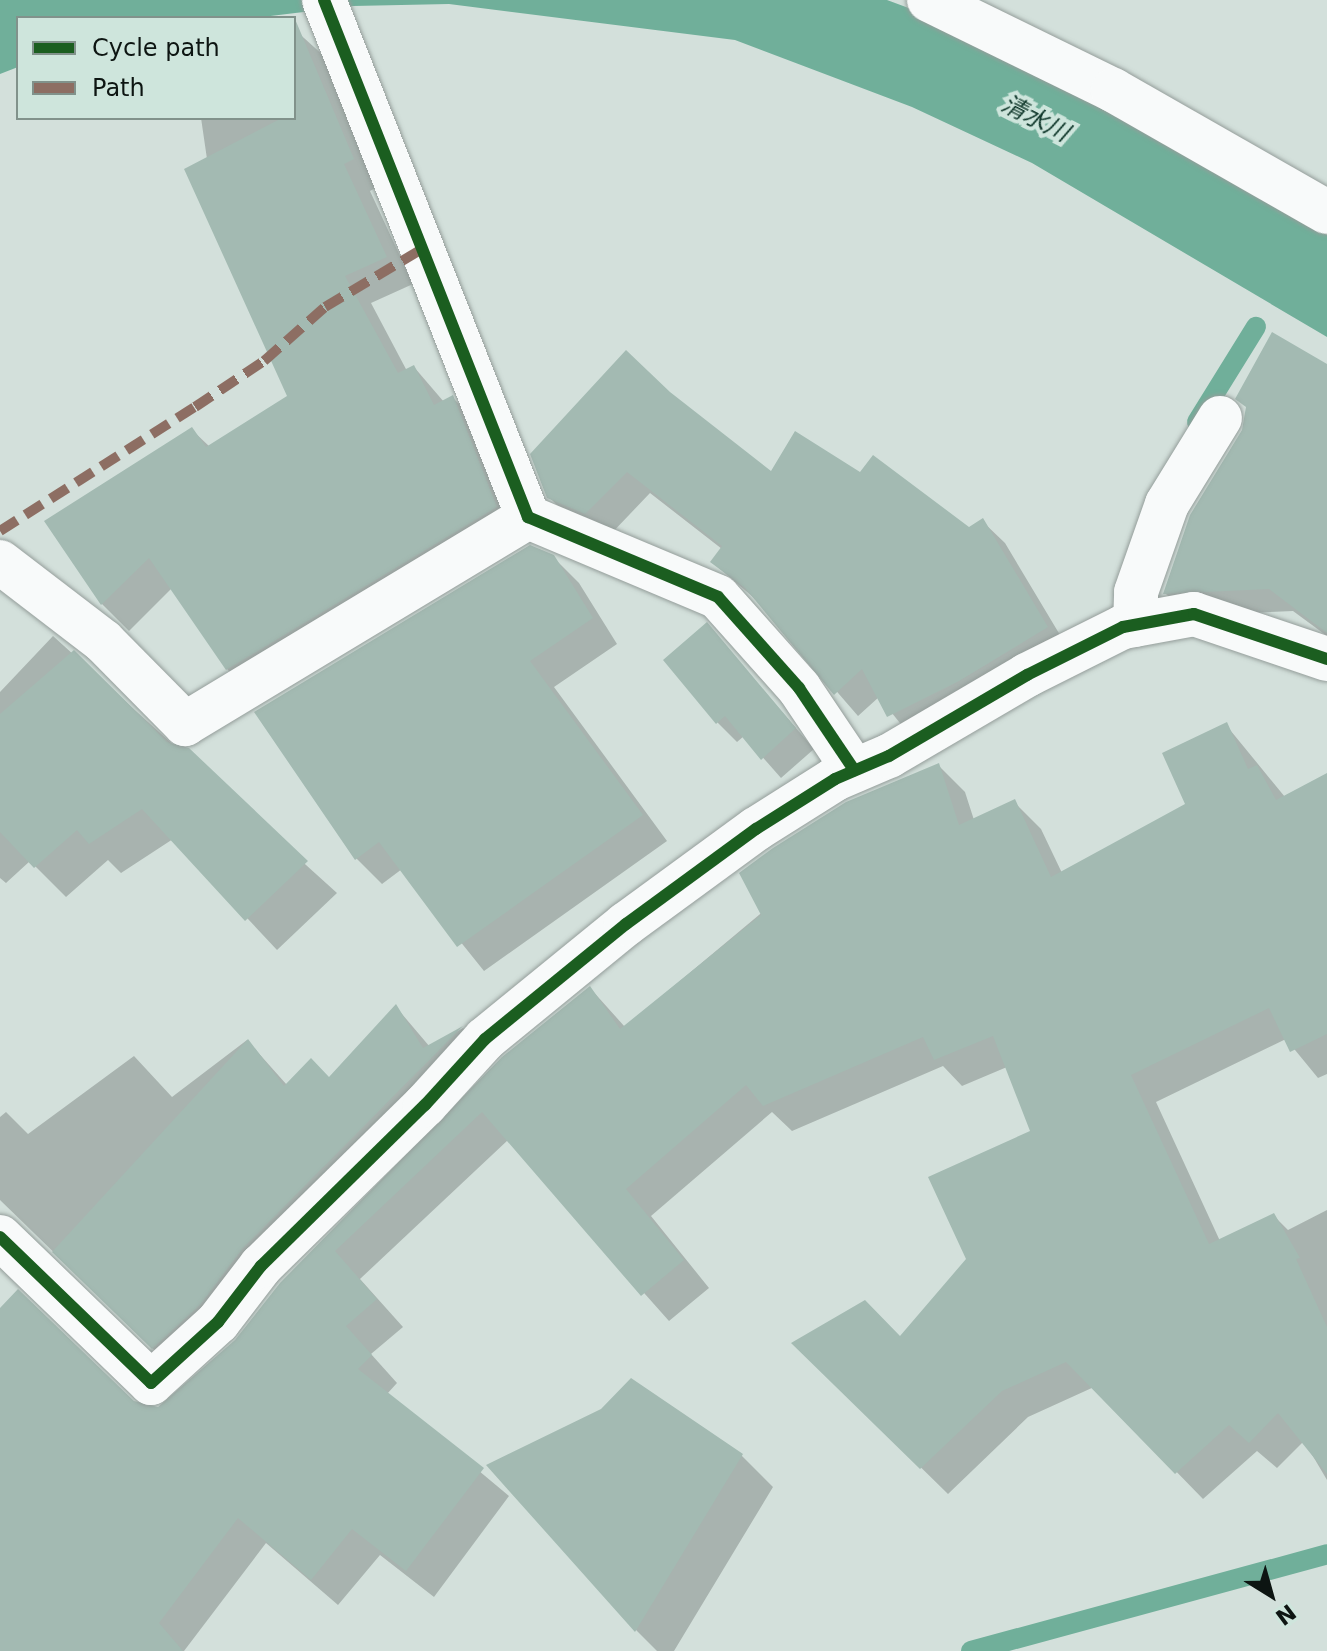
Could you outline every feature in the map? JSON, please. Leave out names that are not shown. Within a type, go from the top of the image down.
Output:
[{"type":"street","points":[[324,0],[528,517],[718,597],[799,688],[854,770]]},
{"type":"street","points":[[929,0],[1113,90],[1327,212]]},
{"type":"street","points":[[1135,625],[1136,592],[1167,504],[1220,418]]},
{"type":"street","points":[[0,562],[103,641],[185,724],[528,517]]},
{"type":"street","points":[[0,1237],[151,1383],[218,1322],[261,1266],[425,1105],[485,1039],[626,924],[756,829],[854,770],[968,714],[1027,675],[1135,625],[1194,614],[1327,659]]},
{"type":"water","name":"清水川","points":[[0,0],[887,0],[941,20],[1069,84],[1327,235],[1327,337],[1032,163],[912,107],[735,40],[449,4],[353,6],[270,16],[16,16],[16,68],[0,74]]},
{"type":"building","points":[[296,21],[354,159],[344,164],[387,257],[345,276],[398,373],[414,365],[434,405],[453,395],[497,507],[226,670],[149,558],[101,605],[44,521],[192,427],[206,447],[287,396],[184,169],[278,120],[296,120]]},
{"type":"building","points":[[1272,332],[1327,364],[1327,633],[1269,589],[1163,594],[1190,515],[1242,430],[1246,407],[1235,399]]},
{"type":"building","points":[[626,350],[670,392],[771,471],[795,431],[860,472],[873,455],[969,527],[983,518],[1048,627],[959,681],[887,717],[862,669],[834,695],[745,588],[710,562],[722,546],[627,472],[585,514],[547,498],[530,454]]},
{"type":"building","points":[[530,545],[554,555],[593,618],[530,661],[643,815],[457,947],[379,842],[355,860],[254,712]]},
{"type":"building","points":[[707,622],[796,728],[761,760],[725,716],[716,724],[663,660]]},
{"type":"building","points":[[74,650],[167,742],[189,748],[308,861],[245,921],[142,809],[89,844],[77,830],[34,868],[0,832],[0,714]]},
{"type":"building","points":[[1227,722],[1248,769],[1257,765],[1276,800],[1327,773],[1327,1034],[1290,1052],[1269,1008],[1131,1075],[1209,1244],[1274,1213],[1300,1258],[1296,1259],[1327,1327],[1327,1474],[1278,1413],[1249,1443],[1229,1425],[1175,1474],[1066,1362],[1002,1391],[920,1469],[791,1343],[865,1300],[900,1336],[966,1259],[928,1177],[1030,1131],[993,1036],[934,1060],[923,1037],[763,1106],[746,1085],[626,1189],[684,1260],[641,1296],[482,1112],[335,1251],[377,1299],[346,1326],[372,1355],[358,1369],[484,1468],[406,1571],[352,1529],[311,1580],[238,1518],[159,1623],[183,1651],[0,1651],[0,1308],[18,1289],[134,1401],[158,1407],[235,1340],[280,1283],[502,1057],[590,986],[620,1029],[761,915],[739,873],[773,848],[846,802],[939,763],[959,825],[1015,799],[1051,877],[1185,804],[1162,753]]},
{"type":"building","points":[[396,1004],[423,1048],[463,1026],[243,1248],[200,1305],[152,1349],[52,1252],[248,1039],[284,1086],[311,1058],[329,1077]]},
{"type":"building","points":[[631,1378],[743,1454],[635,1632],[486,1465],[601,1409]]},
{"type":"waterway","points":[[1197,422],[1256,327]]},
{"type":"waterway","points":[[971,1651],[1327,1554]]},
{"type":"marked path","points":[[0,531],[264,361],[325,307],[422,249]]},
{"type":"cycle path","points":[[324,0],[528,517],[718,597],[799,688],[854,770]]},
{"type":"cycle path","points":[[0,1237],[151,1383],[218,1322],[261,1266],[425,1105],[485,1039],[626,924],[756,829],[835,779],[889,756],[1027,675],[1123,627],[1194,614],[1327,659]]}]
